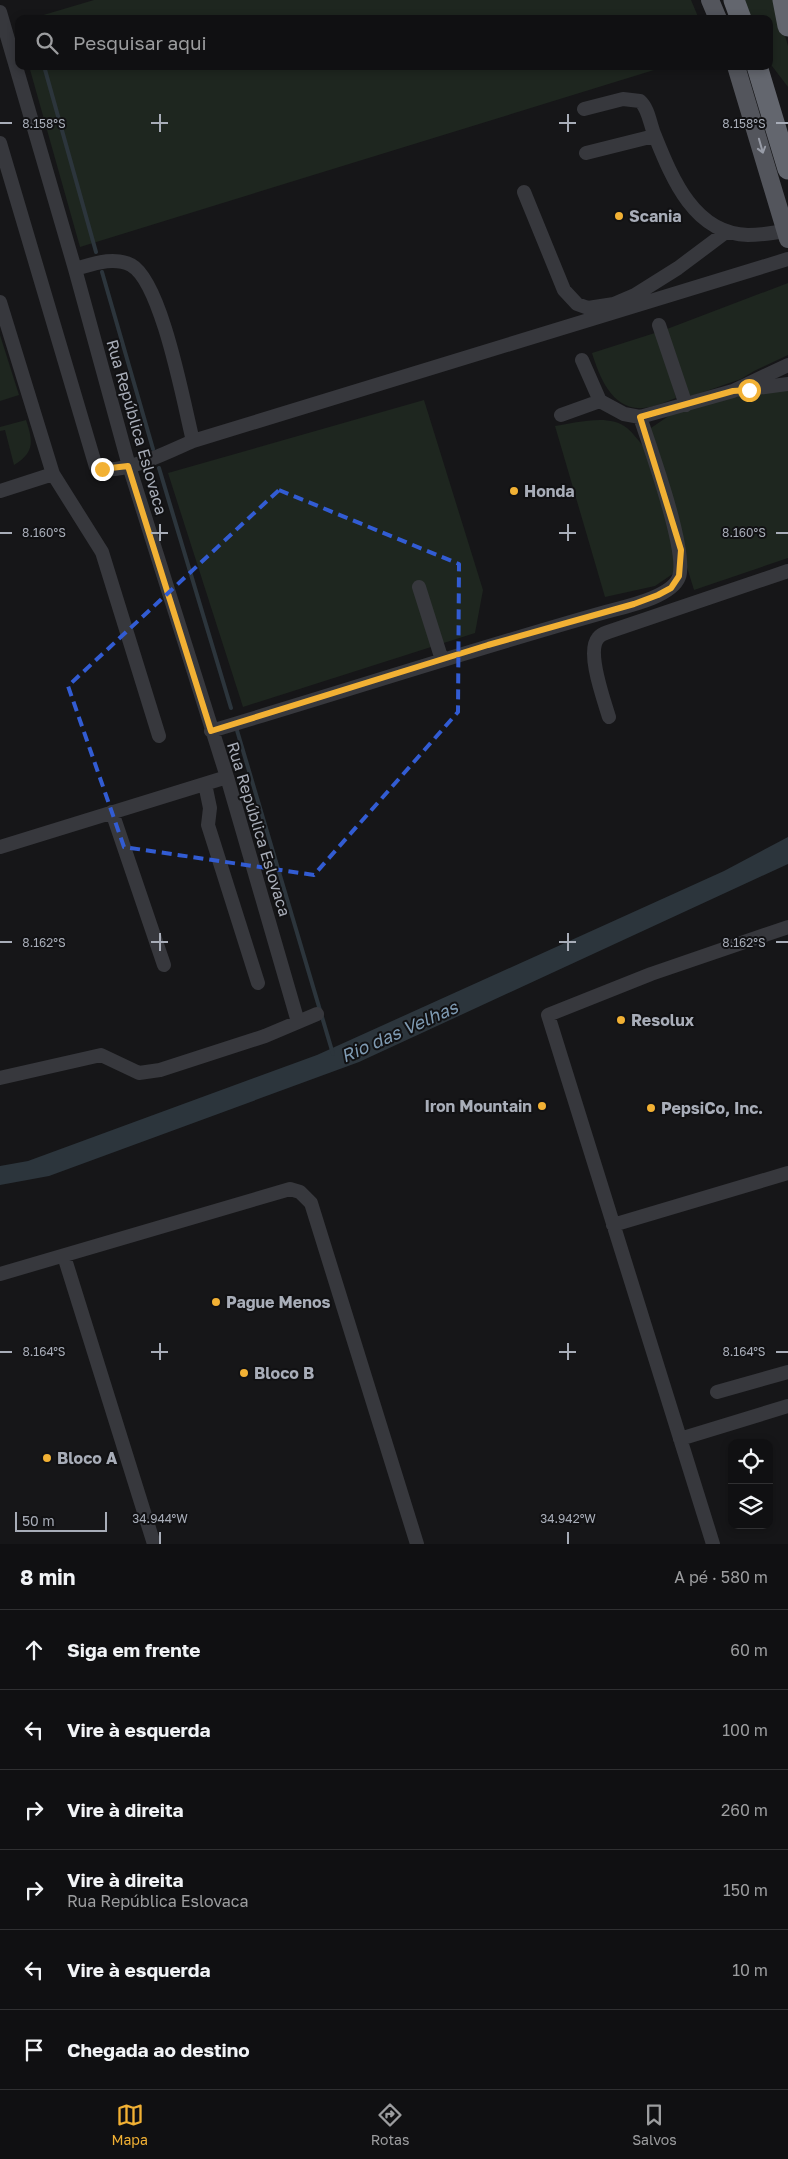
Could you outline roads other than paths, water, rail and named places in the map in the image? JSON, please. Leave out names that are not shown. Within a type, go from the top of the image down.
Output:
[{"type":"highway","points":[[734,0],[740,15]]},
{"type":"highway","points":[[783,0],[788,26]]},
{"type":"highway","points":[[758,70],[788,169]]},
{"type":"main road","points":[[710,0],[716,15]]},
{"type":"main road","points":[[737,70],[787,235]]},
{"type":"lane","name":"Rua República Eslovaca","points":[[0,12],[15,63]]},
{"type":"lane","name":"Rua República Eslovaca","points":[[17,70],[75,269],[128,466],[227,777],[298,1022]]},
{"type":"lane","points":[[584,110],[624,99],[636,100],[642,103],[654,136],[686,200],[703,220],[726,232],[747,235],[787,235]]},
{"type":"lane","points":[[586,154],[654,136]]},
{"type":"lane","points":[[0,143],[96,467],[115,469],[128,466],[193,441],[788,258]]},
{"type":"lane","points":[[524,192],[564,290],[577,304],[588,308],[609,306],[635,295],[678,268],[726,232]]},
{"type":"lane","points":[[75,269],[111,261],[125,263],[139,271],[146,280],[163,324],[193,441]]},
{"type":"lane","points":[[0,302],[53,474],[102,552],[159,736]]},
{"type":"lane","points":[[659,325],[686,405]]},
{"type":"lane","points":[[582,360],[600,401],[624,414],[640,417],[733,391],[788,365]]},
{"type":"lane","points":[[733,391],[788,384]]},
{"type":"lane","points":[[562,415],[600,401]]},
{"type":"lane","points":[[211,731],[442,660],[634,604],[658,595],[676,584],[681,565],[681,550],[640,417]]},
{"type":"lane","points":[[0,491],[53,474]]},
{"type":"lane","points":[[609,717],[594,658],[594,647],[598,638],[608,632],[788,571]]},
{"type":"lane","points":[[419,587],[442,660]]},
{"type":"lane","points":[[0,847],[227,777]]},
{"type":"lane","points":[[205,784],[210,808],[208,826],[258,983]]},
{"type":"lane","points":[[112,812],[164,965]]},
{"type":"lane","points":[[713,1544],[548,1015],[651,974],[788,926]]},
{"type":"lane","points":[[0,1078],[101,1055],[138,1073],[160,1070],[265,1036],[318,1014]]},
{"type":"lane","points":[[613,1225],[788,1173]]},
{"type":"lane","points":[[0,1274],[290,1189],[300,1192],[311,1203],[418,1544]]},
{"type":"lane","points":[[64,1256],[154,1544]]},
{"type":"lane","points":[[717,1392],[788,1372]]},
{"type":"lane","points":[[680,1439],[788,1406]]},
{"type":"water","name":"Rio das Velhas","points":[[788,837],[788,864],[359,1062],[49,1176],[0,1185],[0,1166],[28,1161],[317,1055],[724,871]]},
{"type":"waterway","points":[[45,70],[96,252]]},
{"type":"waterway","points":[[102,272],[153,449]]},
{"type":"waterway","points":[[159,468],[231,708]]},
{"type":"waterway","name":"Rio das Velhas","points":[[236,727],[333,1054]]},
{"type":"place","name":"Scania","points":[[619,216]]},
{"type":"place","name":"Honda","points":[[514,491]]},
{"type":"place","name":"Resolux","points":[[621,1020]]},
{"type":"place","name":"Iron Mountain","points":[[542,1106]]},
{"type":"place","name":"PepsiCo, Inc.","points":[[651,1108]]},
{"type":"place","name":"Pague Menos","points":[[216,1302]]},
{"type":"place","name":"Bloco B","points":[[244,1373]]},
{"type":"place","name":"Bloco A","points":[[47,1458]]}]
